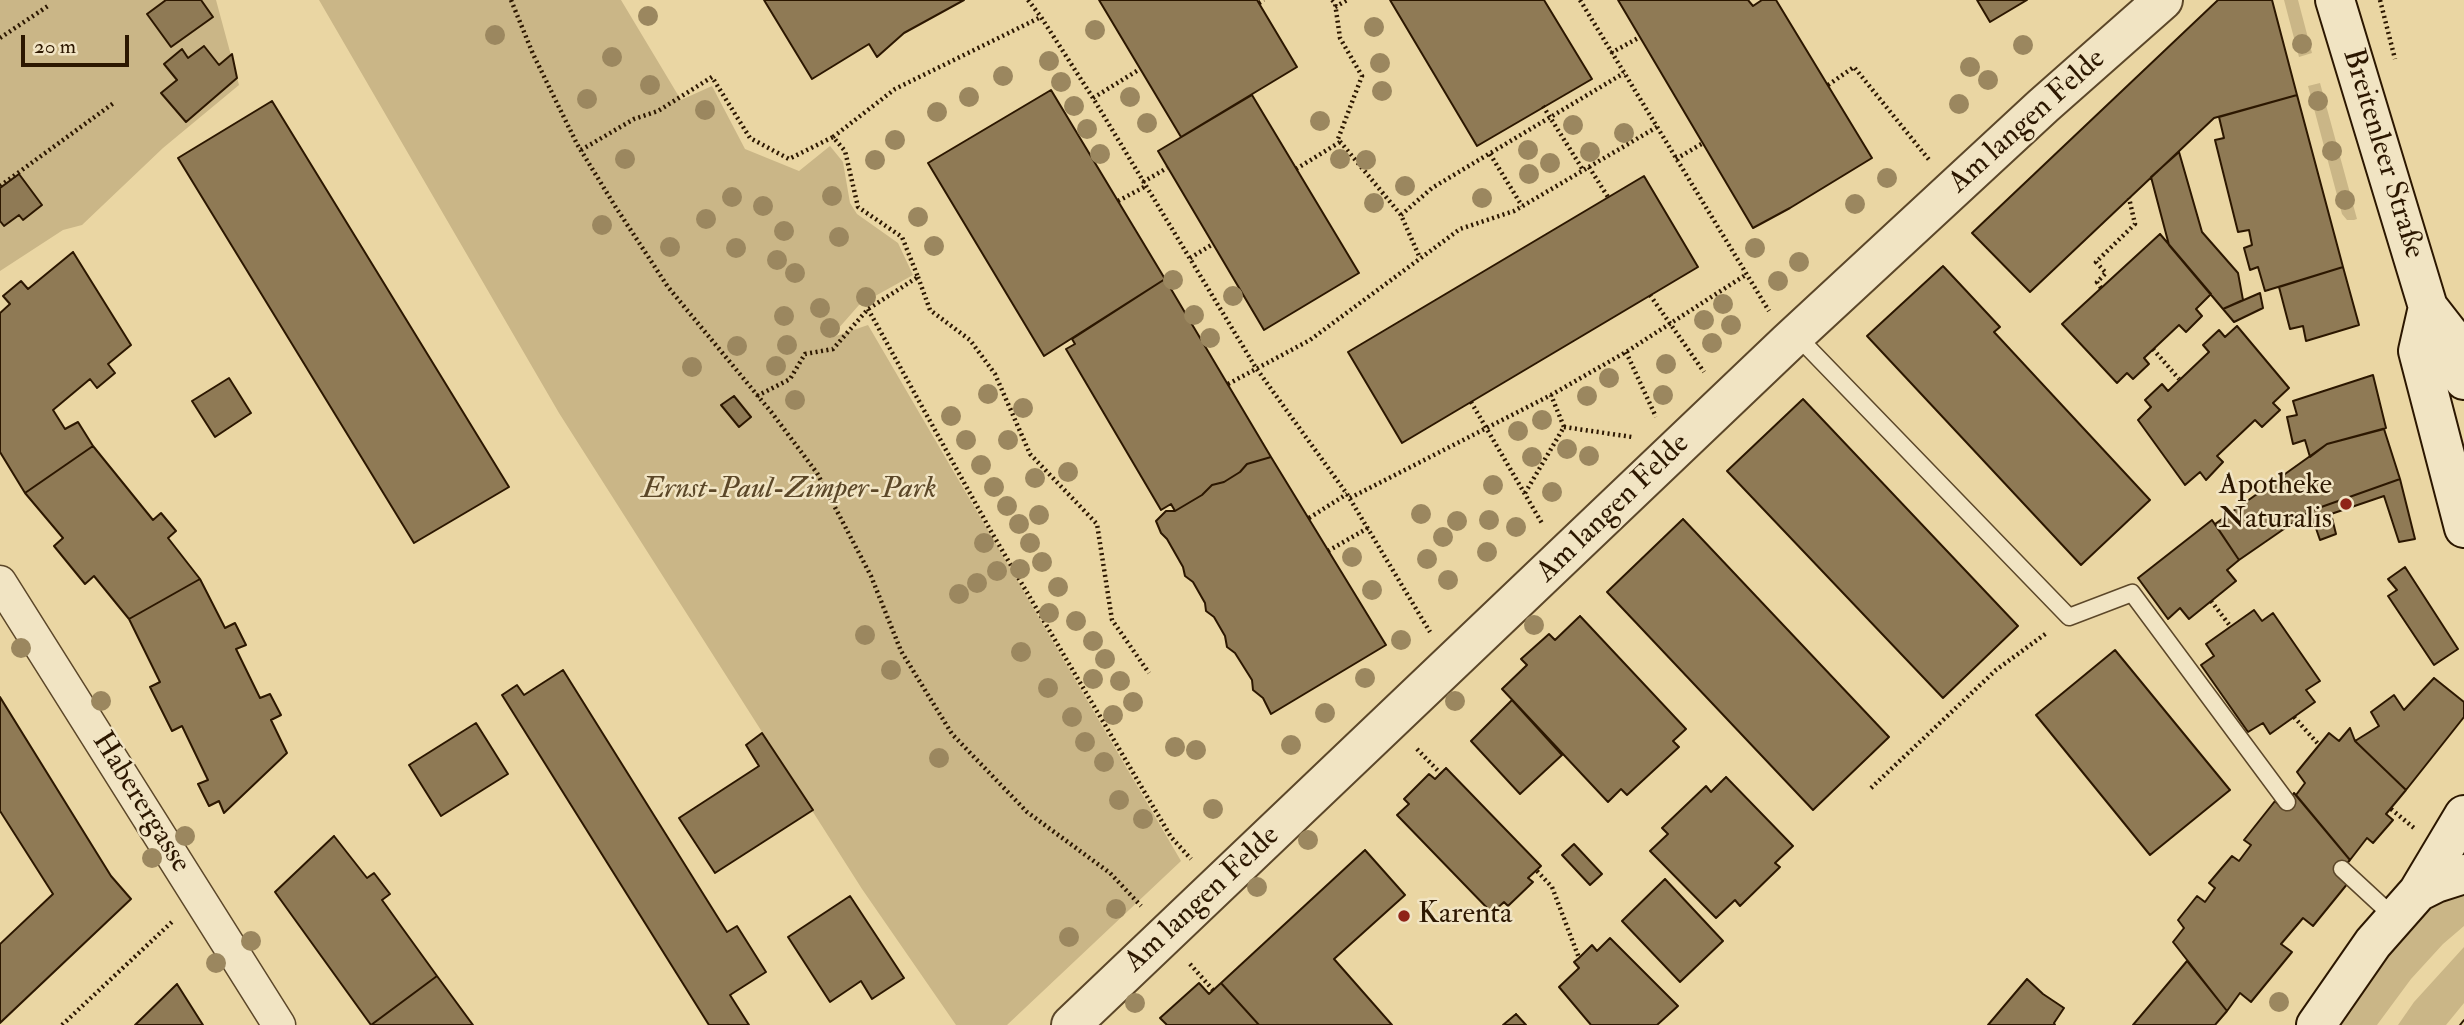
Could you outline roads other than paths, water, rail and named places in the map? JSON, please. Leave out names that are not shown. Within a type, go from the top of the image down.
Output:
[{"type":"street","name":"Am langen Felde","points":[[1071,1025],[1783,323],[2043,106],[2163,0]]},
{"type":"street","name":"Breitenleer Straße","points":[[2335,0],[2428,307],[2453,339],[2464,380]]},
{"type":"street","name":"Breitenleer Straße","points":[[2428,307],[2418,351],[2464,528]]},
{"type":"street","name":"Haberergasse","points":[[0,582],[279,1025]]},
{"type":"street","points":[[2316,1025],[2373,943],[2407,905],[2464,815]]},
{"type":"street","points":[[2407,905],[2436,883],[2464,874]]},
{"type":"lane","points":[[1783,323],[2069,617],[2132,593],[2287,802]]},
{"type":"lane","points":[[2342,869],[2407,905]]},
{"type":"tram line","points":[[2460,1025],[2464,1020]]},
{"type":"place","name":"Apotheke Naturalis","points":[[2346,504]]},
{"type":"place","name":"Karenta","points":[[1404,916]]},
{"type":"park label","name":"Ernst-Paul-Zimper-Park","points":[[789,491]]}]
